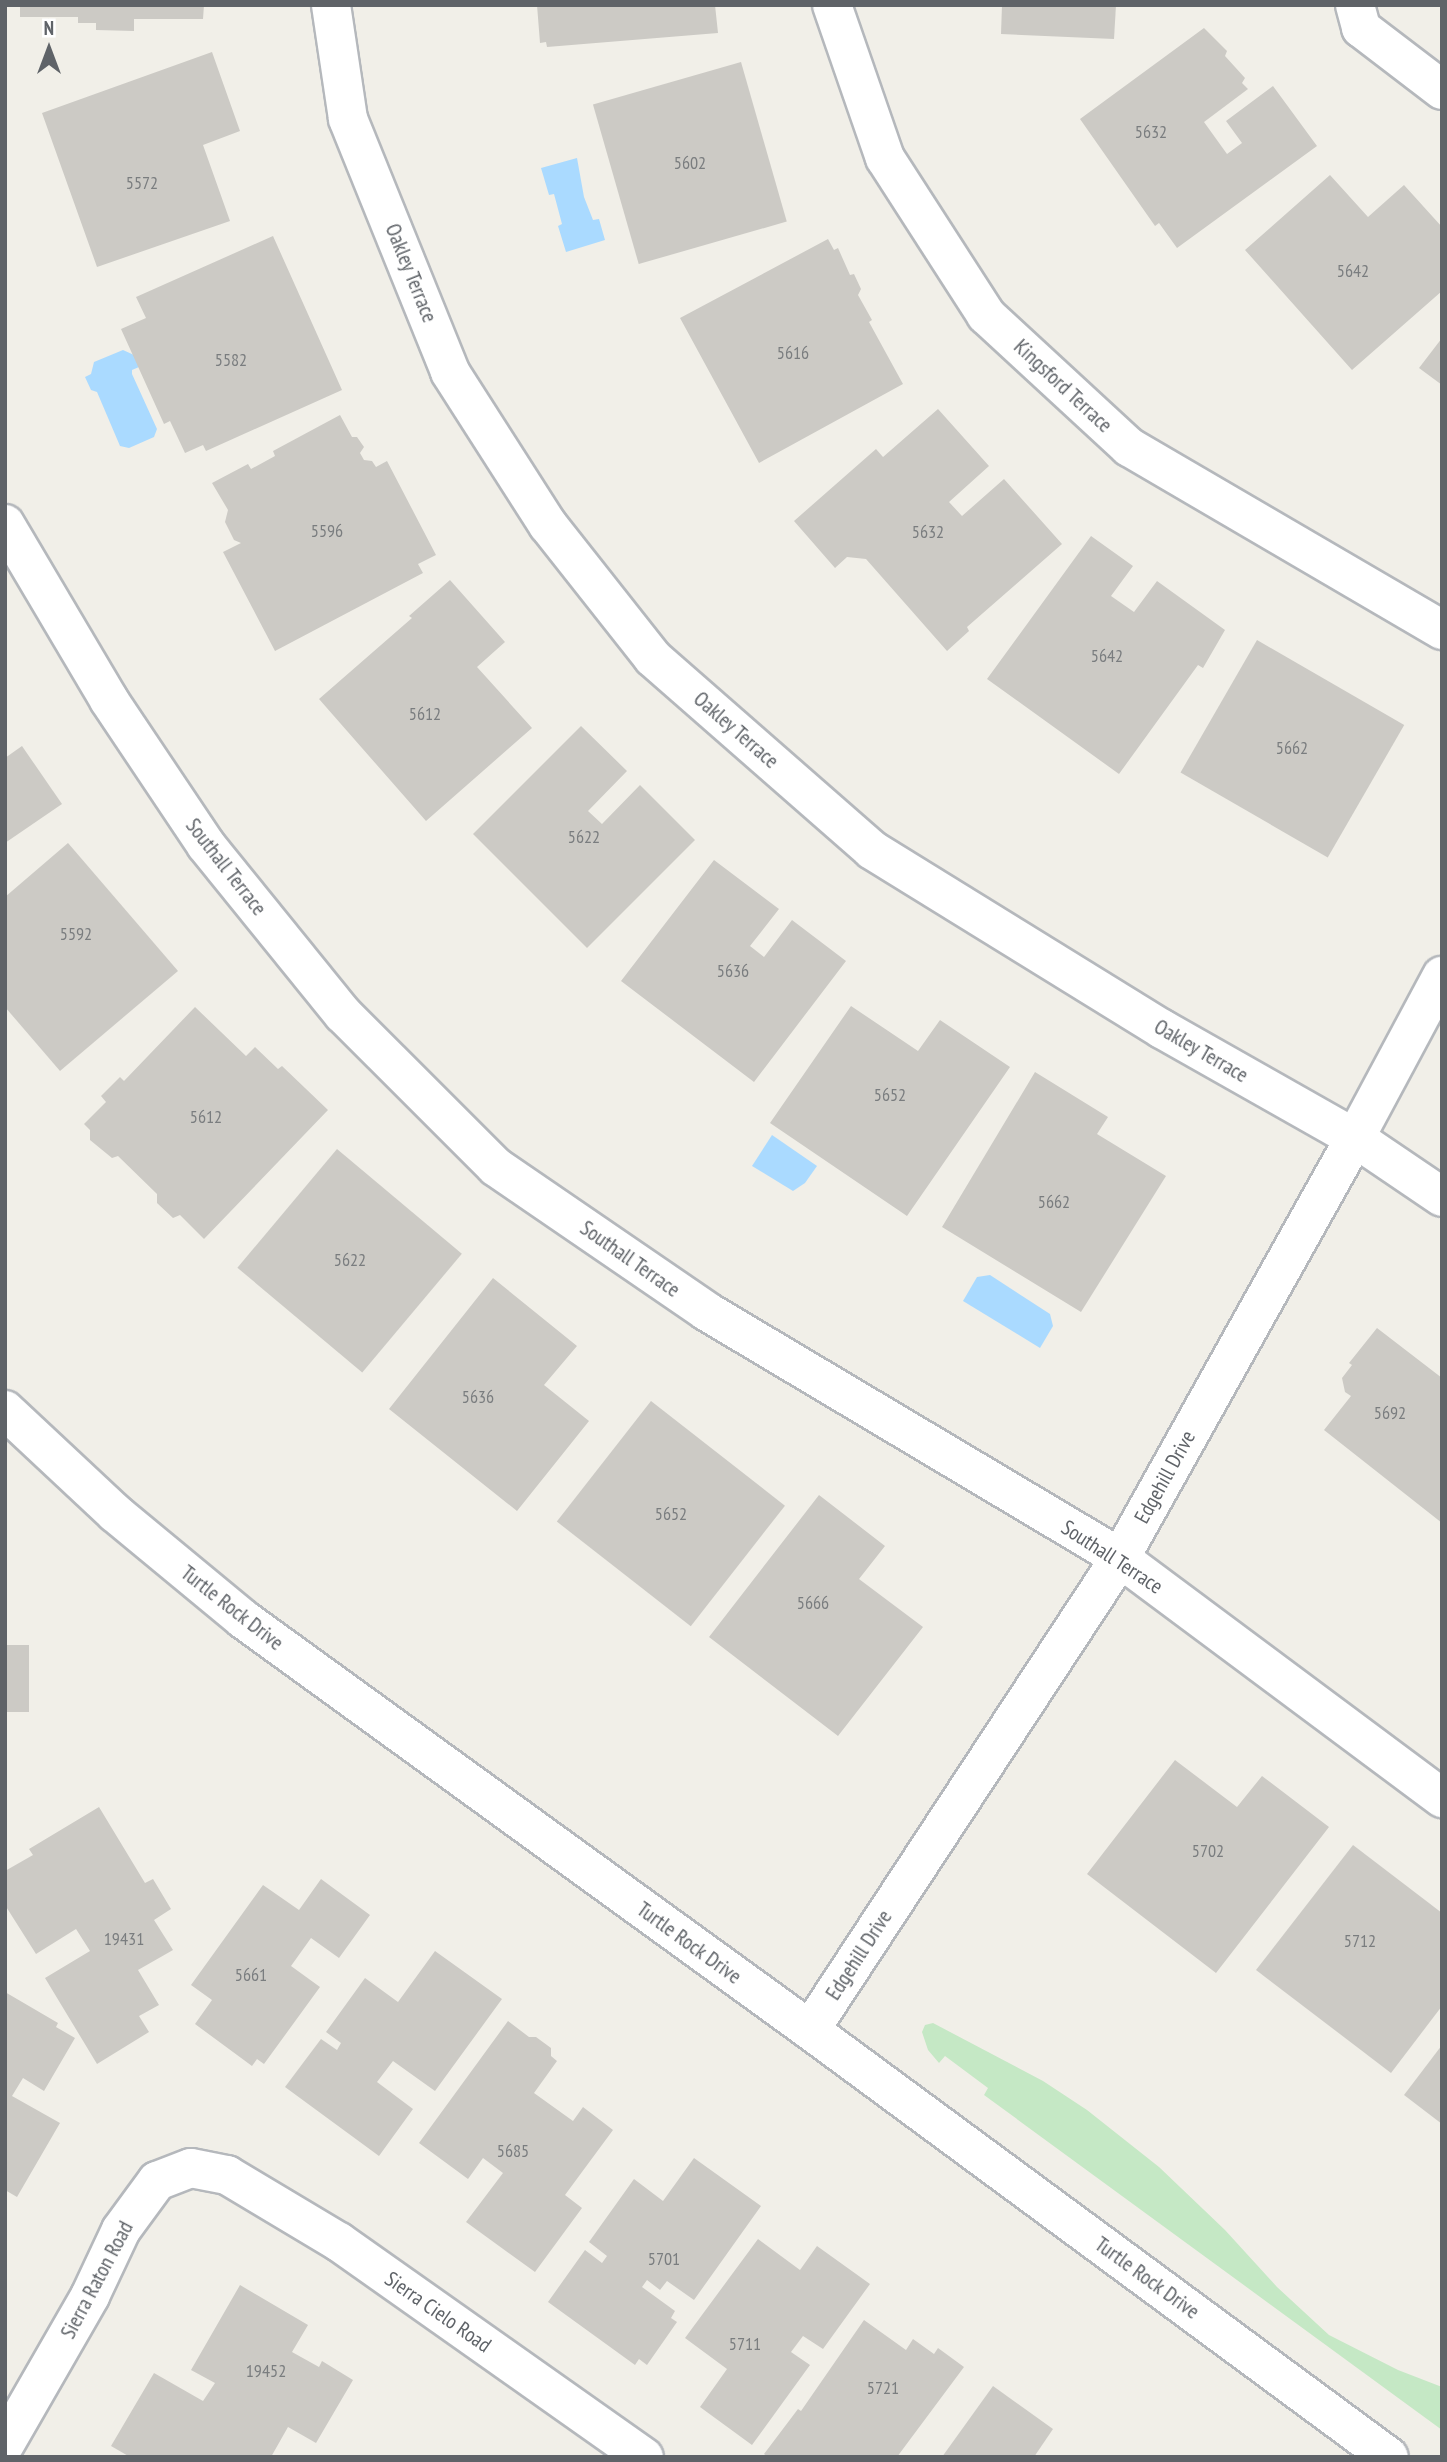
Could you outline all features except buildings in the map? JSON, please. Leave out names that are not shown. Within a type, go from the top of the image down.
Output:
[{"type":"street","name":"Oakley Terrace","points":[[331,5],[348,119],[450,372],[548,525],[653,658],[872,850],[1162,1029],[1355,1138],[1442,1197]]},
{"type":"street","name":"Kingsford Terrace","points":[[832,5],[885,159],[986,315],[1129,446],[1442,630]]},
{"type":"street","points":[[1355,5],[1361,28],[1442,90]]},
{"type":"street","name":"Southall Terrace","points":[[5,524],[109,700],[206,845],[344,1014],[496,1167],[706,1311],[1120,1558],[1442,1798]]},
{"type":"street","name":"Edgehill Drive","points":[[810,2030],[1120,1558],[1355,1138],[1442,976]]},
{"type":"street","name":"Turtle Rock Drive","points":[[5,1410],[115,1513],[243,1619],[810,2030],[1389,2457]]},
{"type":"street","name":"Sierra Raton Road","points":[[5,2444],[90,2296],[121,2230],[158,2181],[191,2168],[227,2175]]},
{"type":"street","name":"Sierra Cielo Road","points":[[227,2175],[339,2242],[644,2457]]},
{"type":"green space","points":[[933,2023],[1043,2081],[1087,2110],[1159,2167],[1225,2230],[1277,2287],[1329,2335],[1398,2370],[1442,2387],[1442,2430],[984,2095],[988,2088],[945,2056],[939,2063],[928,2050],[922,2032],[925,2025]]},
{"type":"water","points":[[577,158],[584,197],[593,220],[599,219],[605,240],[566,252],[558,226],[562,224],[554,194],[549,195],[541,168]]},
{"type":"water","points":[[123,350],[134,355],[139,367],[132,370],[132,374],[157,429],[154,437],[129,448],[120,446],[97,392],[91,390],[85,377],[91,374],[94,362]]},
{"type":"water","points":[[772,1135],[817,1166],[805,1183],[793,1191],[752,1166]]},
{"type":"water","points":[[990,1275],[1050,1314],[1053,1326],[1040,1348],[963,1301],[977,1277]]}]
